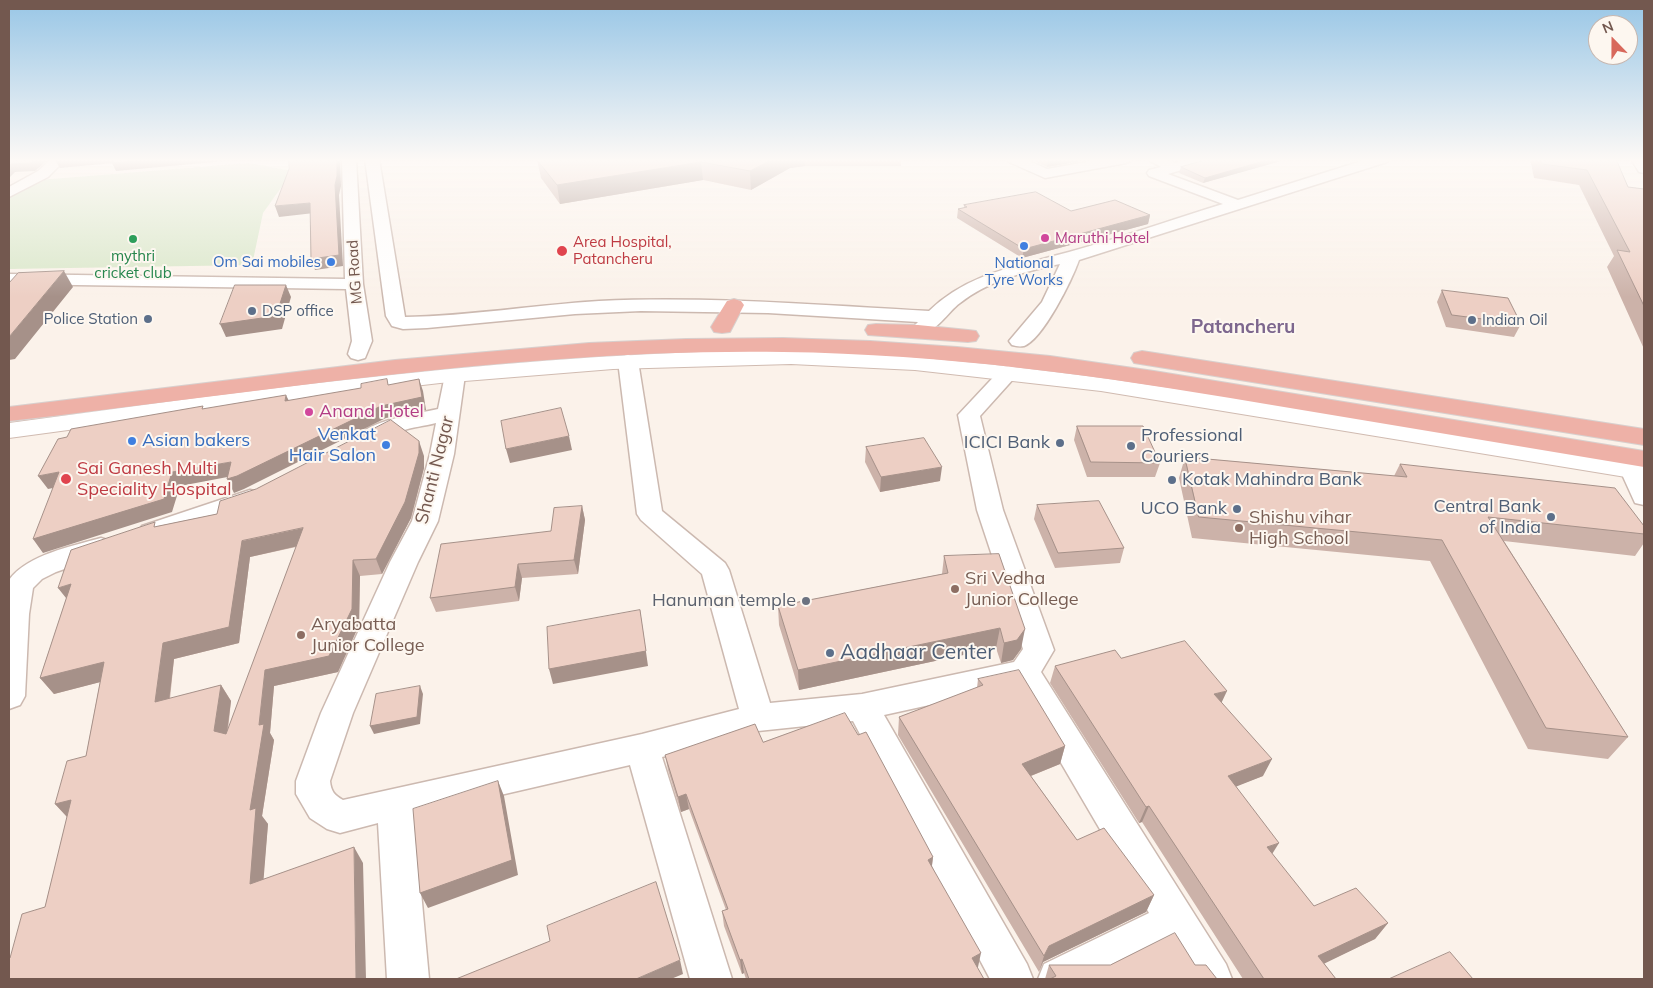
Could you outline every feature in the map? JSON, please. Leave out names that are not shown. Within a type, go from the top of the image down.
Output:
[{"type":"highway","points":[[722,327],[734,305]]},
{"type":"highway","points":[[9,414],[355,370],[522,337],[644,329],[722,327],[784,326],[918,331],[1019,341],[1206,385]]},
{"type":"highway","points":[[9,395],[355,370],[644,346],[783,345],[910,350],[1016,359],[1206,385],[1644,437]]},
{"type":"street","name":"MG Road","points":[[351,205],[354,284],[362,341],[355,370]]},
{"type":"street","name":"MG Road","points":[[379,205],[396,316],[399,322],[598,307],[734,305]]},
{"type":"street","points":[[918,331],[936,318],[954,298],[983,281],[1029,266],[1071,257],[1238,206]]},
{"type":"street","points":[[1019,341],[1051,304],[1066,274],[1071,257]]},
{"type":"street","points":[[9,279],[354,284]]},
{"type":"street","points":[[734,305],[936,318]]},
{"type":"street","points":[[9,431],[355,370],[455,374],[628,361],[791,357],[909,362],[1009,372],[1206,385],[1640,467],[1644,497]]},
{"type":"street","points":[[628,361],[650,514],[715,570],[758,718]]},
{"type":"street","points":[[408,979],[395,803],[642,748],[758,718],[862,707],[1024,672],[1039,650],[990,510],[969,415],[1009,372]]},
{"type":"street","name":"Shanti Nagar","points":[[395,803],[340,818],[323,807],[314,794],[313,781],[336,713],[404,562],[425,522],[442,454],[455,374]]},
{"type":"street","points":[[342,452],[395,425],[449,414]]},
{"type":"street","points":[[9,696],[14,614],[20,585],[32,572],[46,565],[254,497],[272,488]]},
{"type":"street","points":[[1024,672],[1211,979]]},
{"type":"street","points":[[862,707],[1012,979]]},
{"type":"street","points":[[642,748],[711,979]]},
{"type":"street","points":[[1059,979],[1175,921]]},
{"type":"green space","name":"mythri cricket club","points":[[9,205],[269,205],[263,213],[252,265],[9,269]]},
{"type":"building","points":[[310,205],[336,205],[339,255],[311,259]]},
{"type":"building","points":[[964,205],[1060,205],[1071,211],[1095,205],[1127,205],[1150,215],[1024,249],[958,209],[967,207]]},
{"type":"building","points":[[1605,205],[1644,205],[1644,306],[1617,250],[1630,252]]},
{"type":"building","points":[[64,271],[9,337],[9,283],[18,273]]},
{"type":"building","points":[[235,285],[286,285],[276,316],[220,324]]},
{"type":"building","points":[[1442,290],[1508,298],[1521,324],[1452,315]]},
{"type":"building","points":[[387,379],[388,385],[419,379],[422,397],[381,406],[237,476],[227,479],[231,462],[172,472],[164,499],[33,539],[59,472],[38,476],[58,439],[67,437],[71,429],[203,406],[202,409],[286,395],[285,401],[361,388],[361,384]]},
{"type":"building","points":[[561,408],[569,436],[506,449],[501,421]]},
{"type":"building","points":[[391,420],[419,441],[419,453],[405,502],[376,559],[353,560],[352,609],[329,656],[265,670],[259,725],[264,724],[250,810],[256,808],[250,884],[354,847],[356,979],[9,979],[9,958],[22,914],[45,907],[71,800],[55,804],[67,761],[86,756],[104,662],[40,678],[71,584],[58,588],[71,550],[155,522],[154,527],[217,514],[220,501],[256,489]],"holes":[[[303,528],[226,734],[214,731],[221,685],[155,702],[163,643],[229,627],[242,541]]]},
{"type":"building","points":[[1077,426],[1143,426],[1160,463],[1091,462]]},
{"type":"building","points":[[924,438],[942,467],[881,477],[866,447]]},
{"type":"building","points":[[1185,457],[1407,477],[1400,464],[1615,488],[1644,526],[1644,534],[1488,517],[1628,737],[1546,728],[1442,540],[1199,517]]},
{"type":"building","points":[[1099,501],[1124,548],[1058,553],[1037,505]]},
{"type":"building","points":[[582,506],[574,560],[518,564],[515,587],[430,598],[441,544],[551,531],[554,508]]},
{"type":"building","points":[[999,554],[1025,629],[1017,640],[1004,643],[1000,628],[798,670],[778,606],[948,573],[944,556]]},
{"type":"building","points":[[640,610],[646,651],[549,669],[547,627]]},
{"type":"building","points":[[1185,641],[1227,691],[1214,694],[1272,759],[1228,776],[1279,843],[1267,847],[1314,906],[1356,888],[1388,923],[1318,956],[1336,979],[1264,979],[1149,806],[1146,807],[1055,666],[1115,650],[1121,658]]},
{"type":"building","points":[[1019,670],[1065,746],[1022,764],[1077,840],[1104,828],[1154,895],[1049,946],[1044,956],[899,717],[983,685],[978,679]]},
{"type":"building","points":[[420,686],[417,717],[370,726],[376,694]]},
{"type":"building","points":[[845,713],[858,735],[866,732],[933,857],[928,860],[981,953],[972,958],[984,979],[749,979],[722,911],[728,909],[686,794],[678,797],[665,755],[755,724],[763,742]]},
{"type":"building","points":[[498,781],[512,860],[420,893],[413,809]]},
{"type":"building","points":[[656,882],[680,960],[636,979],[456,979],[550,941],[547,926]]},
{"type":"building","points":[[1175,933],[1195,965],[1206,965],[1217,979],[1050,979],[1056,976],[1049,965],[1110,965]]},
{"type":"building","points":[[1450,952],[1473,979],[1389,979]]},
{"type":"place","name":"Maruthi Hotel","points":[[1045,238]]},
{"type":"place","name":"mythri cricket club","points":[[133,239]]},
{"type":"place","name":"National Tyre Works","points":[[1024,246]]},
{"type":"place","name":"Area Hospital, Patancheru","points":[[562,251]]},
{"type":"place","name":"Om Sai mobiles","points":[[331,262]]},
{"type":"place","name":"DSP office","points":[[252,311]]},
{"type":"place","name":"Police Station","points":[[148,319]]},
{"type":"place","name":"Indian Oil","points":[[1472,320]]},
{"type":"place","name":"Anand Hotel","points":[[309,412]]},
{"type":"place","name":"Asian bakers","points":[[132,441]]},
{"type":"place","name":"ICICI Bank","points":[[1060,443]]},
{"type":"place","name":"Venkat Hair Salon","points":[[386,445]]},
{"type":"place","name":"Professional Couriers","points":[[1131,446]]},
{"type":"place","name":"Sai Ganesh Multi Speciality Hospital","points":[[66,479]]},
{"type":"place","name":"Kotak Mahindra Bank","points":[[1172,480]]},
{"type":"place","name":"UCO Bank","points":[[1237,509]]},
{"type":"place","name":"Central Bank of India","points":[[1551,517]]},
{"type":"place","name":"Shishu vihar High School","points":[[1239,528]]},
{"type":"place","name":"Sri Vedha Junior College","points":[[955,589]]},
{"type":"place","name":"Hanuman temple","points":[[806,601]]},
{"type":"place","name":"Aryabatta Junior College","points":[[301,635]]},
{"type":"place","name":"Aadhaar Center","points":[[830,653]]},
{"type":"district","name":"Patancheru","points":[[1243,327]]}]
